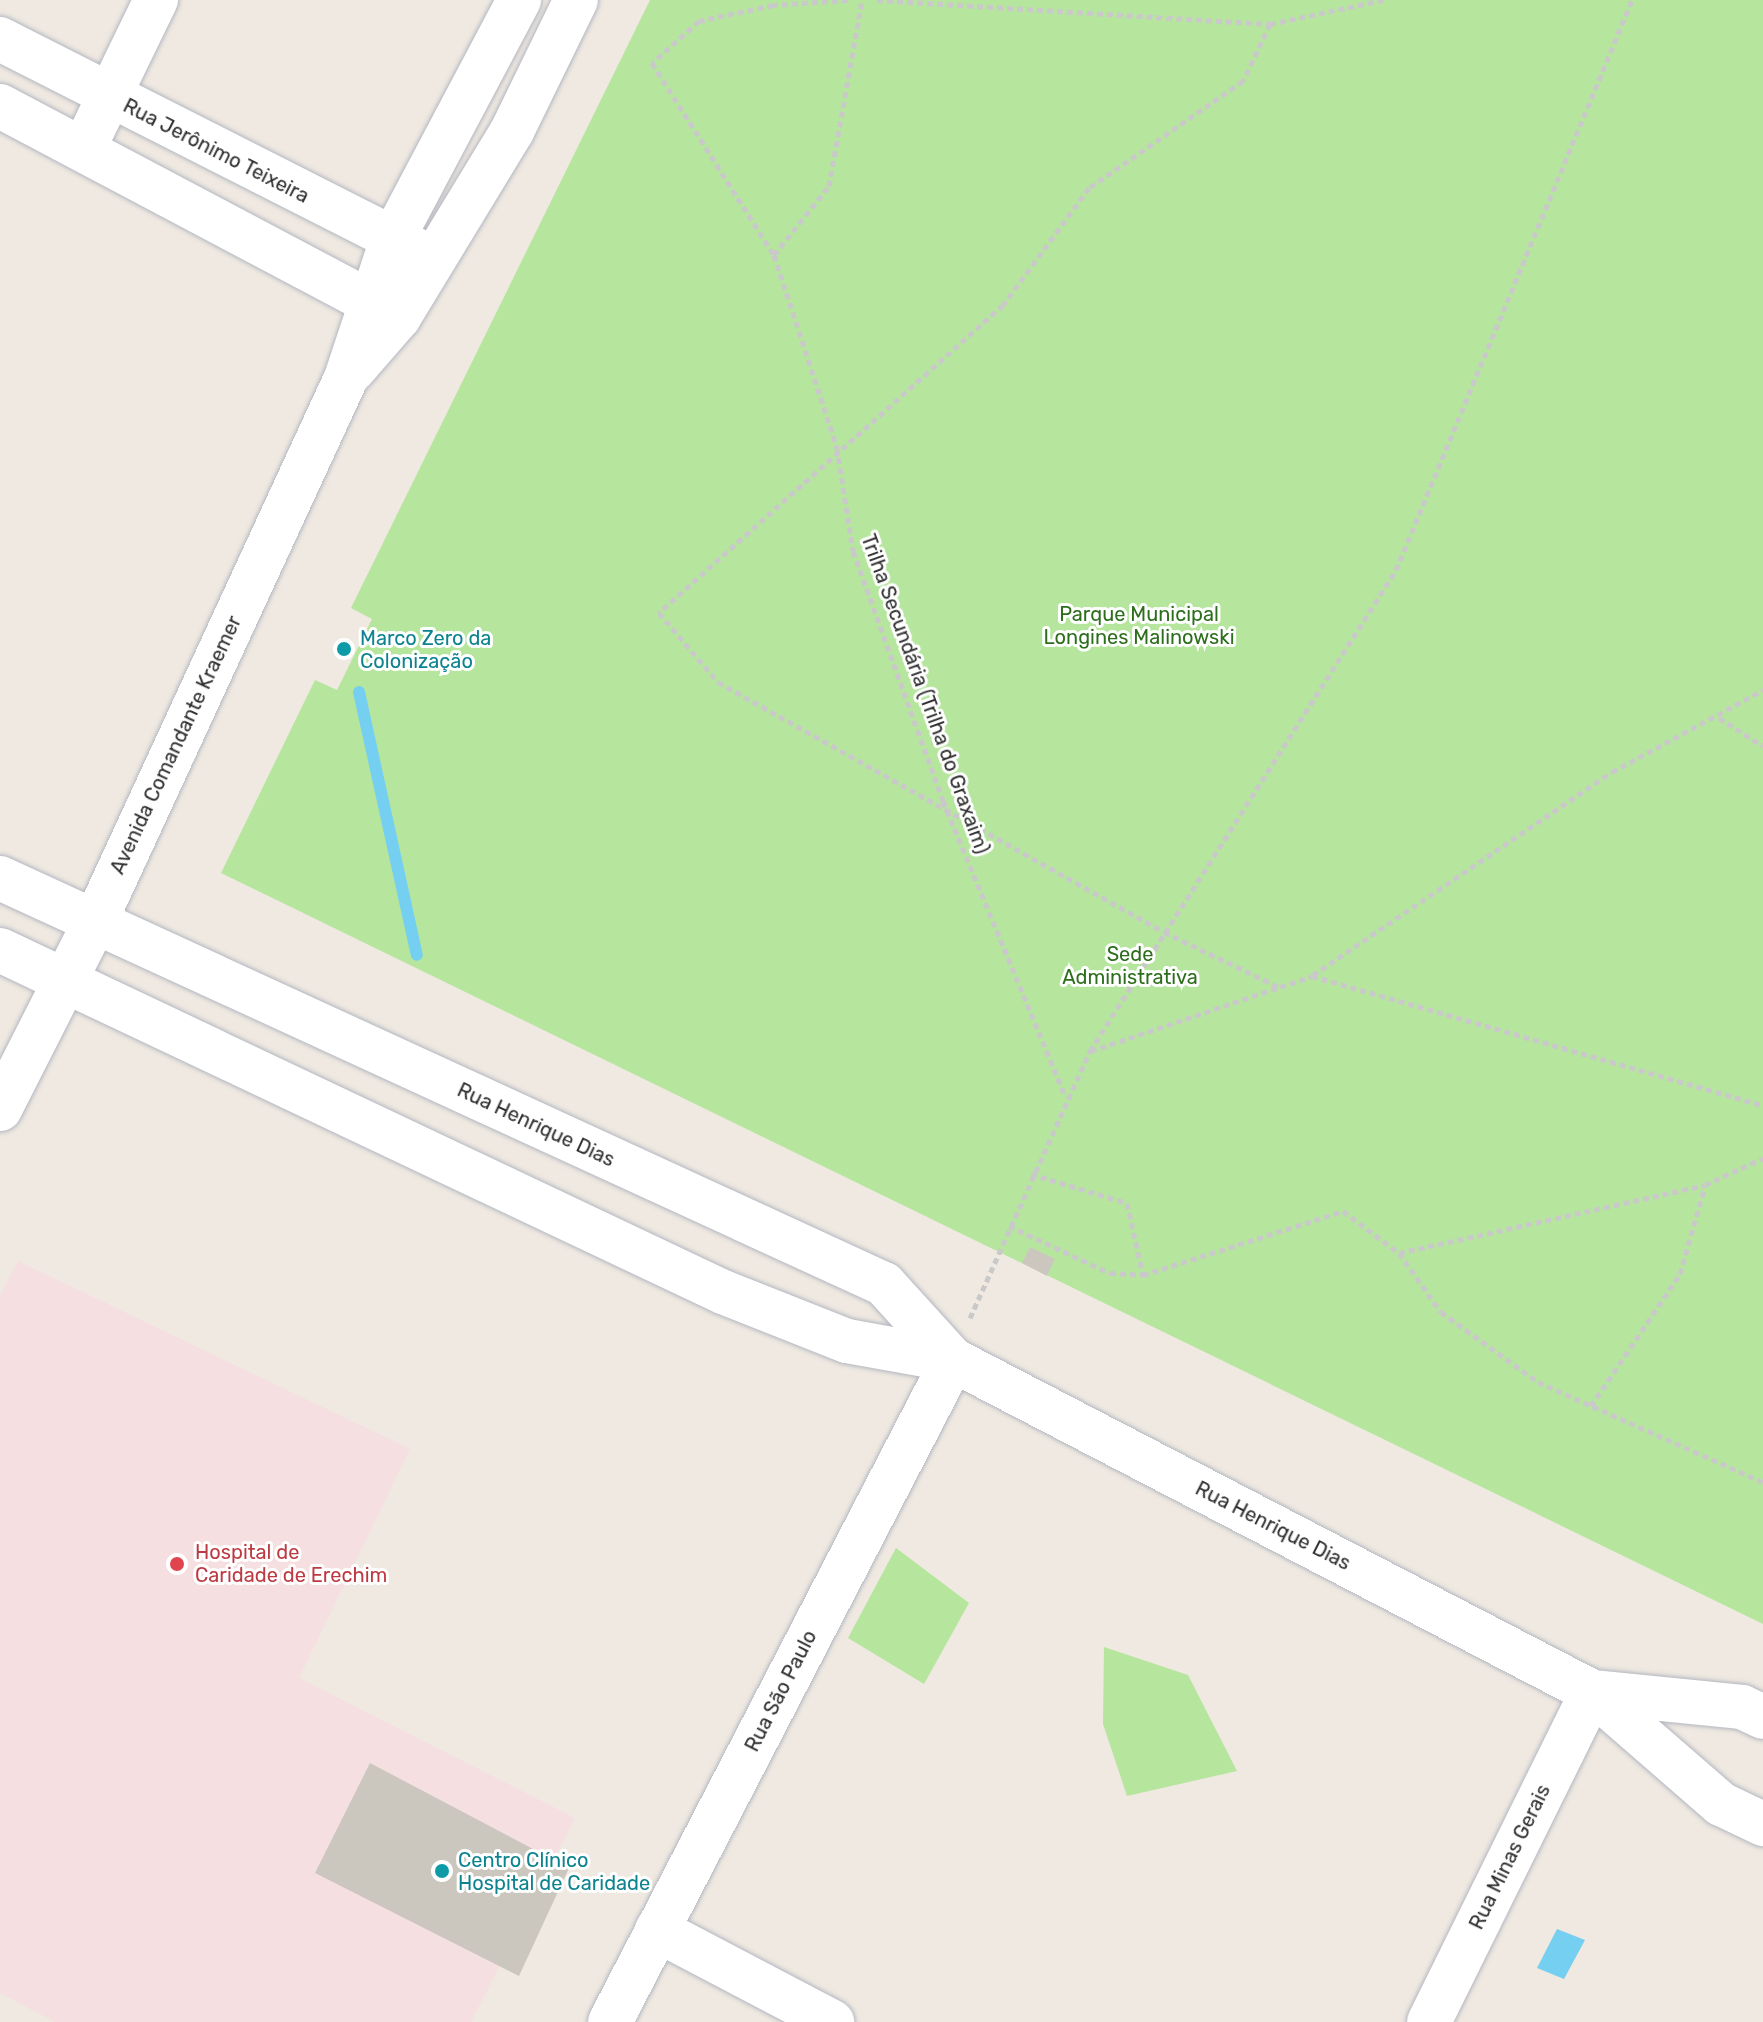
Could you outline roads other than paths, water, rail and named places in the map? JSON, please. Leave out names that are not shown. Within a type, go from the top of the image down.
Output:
[{"type":"street","points":[[84,148],[156,0]]},
{"type":"street","name":"Avenida Comandante Kraemer","points":[[383,309],[392,240],[519,0]]},
{"type":"street","name":"Avenida Comandante Kraemer","points":[[0,1109],[95,922],[346,378],[383,309],[433,259],[512,131],[576,0]]},
{"type":"street","name":"Rua Jerônimo Teixeira","points":[[0,39],[433,259]]},
{"type":"street","points":[[0,106],[383,309]]},
{"type":"street","name":"Rua Henrique Dias","points":[[0,878],[884,1284],[953,1360]]},
{"type":"street","name":"Rua Henrique Dias","points":[[0,950],[723,1292],[847,1341],[953,1360],[1592,1692],[1721,1804],[1763,1824]]},
{"type":"street","name":"Rua São Paulo","points":[[610,2022],[953,1360]]},
{"type":"street","name":"Rua Henrique Dias","points":[[1592,1692],[1742,1707],[1763,1717]]},
{"type":"street","name":"Rua Minas Gerais","points":[[1429,2022],[1592,1692]]},
{"type":"street","points":[[657,1930],[832,2022]]},
{"type":"water","points":[[1557,1929],[1585,1940],[1564,1979],[1537,1968]]},
{"type":"waterway","points":[[359,692],[417,955]]},
{"type":"place","name":"Marco Zero da Colonização","points":[[344,649]]},
{"type":"place","name":"Hospital de Caridade de Erechim","points":[[177,1564]]},
{"type":"place","name":"Centro Clínico Hospital de Caridade","points":[[442,1871]]},
{"type":"park label","name":"Parque Municipal Longines Malinowski","points":[[1139,626]]},
{"type":"park label","name":"Sede Administrativa","points":[[1130,966]]}]
